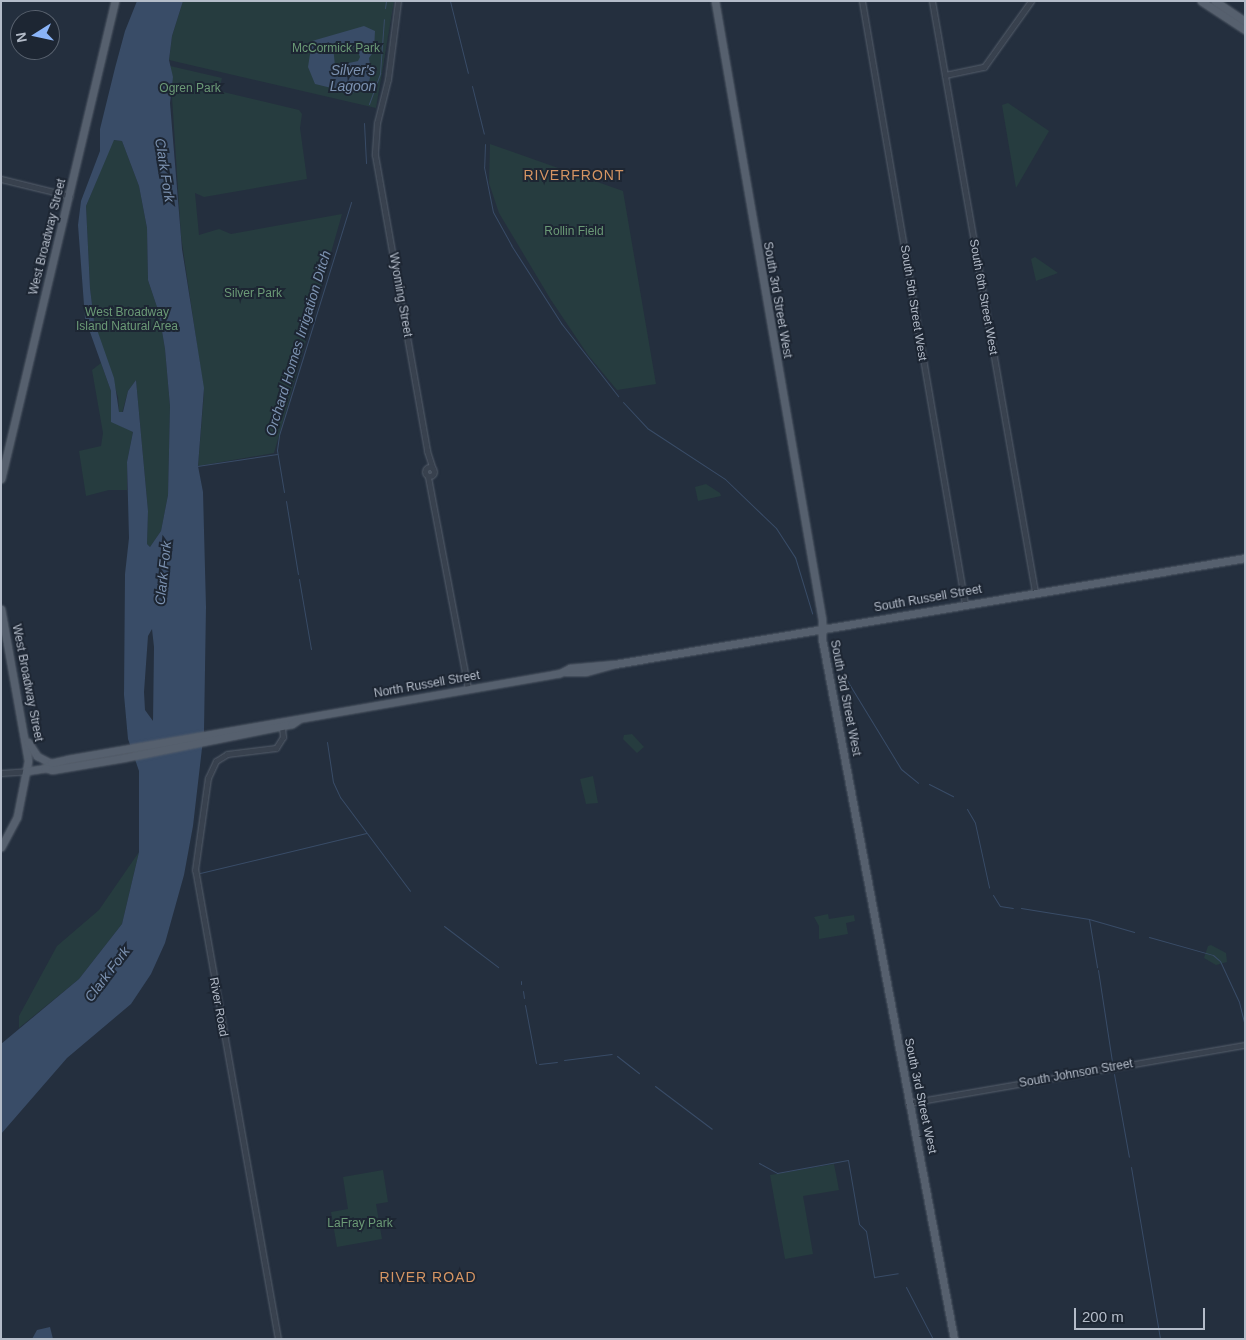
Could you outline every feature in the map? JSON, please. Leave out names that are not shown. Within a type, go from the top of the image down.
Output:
[{"type":"main road","name":"West Broadway Street","points":[[1,479],[115,1]]},
{"type":"main road","name":"South 3rd Street West","points":[[715,1],[836,708],[908,1103],[921,1151],[954,1339]]},
{"type":"main road","points":[[1201,1],[1241,22]]},
{"type":"main road","points":[[1215,1],[1241,22],[1245,30]]},
{"type":"main road","name":"South Russell Street","points":[[563,673],[591,665],[615,664],[823,632],[965,604],[1245,558]]},
{"type":"main road","name":"West Broadway Street","points":[[1,609],[26,738],[27,771],[17,817],[1,847]]},
{"type":"main road","name":"South Russell Street","points":[[563,673],[571,675],[595,671],[615,664]]},
{"type":"main road","name":"North Russell Street","points":[[122,754],[218,740],[282,726],[298,720],[563,673]]},
{"type":"main road","name":"North Russell Street","points":[[27,771],[48,765],[52,770],[218,731],[291,718],[298,720]]},
{"type":"main road","points":[[26,738],[37,756],[48,765]]},
{"type":"street","name":"Wyoming Street","points":[[398,1],[388,79],[375,138],[427,451],[433,469],[431,476]]},
{"type":"street","name":"South 5th Street West","points":[[862,1],[965,604]]},
{"type":"street","name":"South 6th Street West","points":[[932,1],[1035,592]]},
{"type":"street","points":[[945,74],[984,67],[1001,47],[1032,1]]},
{"type":"street","points":[[1,180],[70,196]]},
{"type":"street","name":"Wyoming Street","points":[[427,451],[426,470],[431,476]]},
{"type":"street","points":[[426,470],[433,469]]},
{"type":"street","points":[[431,476],[468,689]]},
{"type":"street","name":"River Road","points":[[278,1339],[195,870],[208,778],[216,761],[227,754],[276,748],[283,737],[282,726]]},
{"type":"street","name":"North Russell Street","points":[[1,773],[27,771]]},
{"type":"street","name":"South Johnson Street","points":[[908,1103],[1245,1045]]},
{"type":"green space","name":"McCormick Park","points":[[183,1],[394,1],[376,108],[169,60],[172,36]]},
{"type":"green space","name":"Silver Park","points":[[170,66],[222,78],[219,91],[299,110],[302,114],[300,128],[307,179],[204,197],[195,193],[199,235],[219,229],[231,234],[342,214],[274,453],[198,466],[204,393],[181,236]]},
{"type":"green space","points":[[1008,103],[1049,131],[1016,188],[1002,105]]},
{"type":"green space","name":"West Broadway Island Natural Area","points":[[113,140],[122,141],[139,186],[147,228],[148,280],[159,313],[165,349],[170,406],[168,495],[161,531],[150,547],[147,544],[148,511],[136,380],[128,391],[122,413],[119,412],[118,397],[94,321],[90,288],[86,206]]},
{"type":"green space","name":"Rollin Field","points":[[490,144],[623,191],[656,384],[617,390],[588,355],[551,300],[499,213],[489,183]]},
{"type":"green space","points":[[1035,257],[1058,273],[1036,281],[1031,259]]},
{"type":"green space","points":[[101,363],[111,391],[111,421],[133,432],[127,462],[127,490],[109,490],[86,496],[79,451],[101,446],[103,433],[92,370]]},
{"type":"green space","points":[[706,484],[720,493],[721,496],[698,501],[695,487]]},
{"type":"green space","points":[[632,734],[644,747],[637,753],[623,739],[624,735]]},
{"type":"green space","points":[[593,776],[598,803],[586,804],[580,779]]},
{"type":"green space","points":[[139,852],[122,924],[79,979],[19,1028],[19,1016],[57,946],[99,910]]},
{"type":"green space","points":[[828,914],[829,919],[854,915],[855,921],[846,923],[848,934],[819,939],[819,926],[814,917]]},
{"type":"green space","points":[[1211,945],[1226,953],[1227,962],[1216,965],[1204,958],[1208,946]]},
{"type":"green space","points":[[834,1164],[839,1190],[803,1196],[813,1254],[785,1259],[770,1175]]},
{"type":"green space","name":"LaFray Park","points":[[383,1170],[388,1202],[376,1204],[382,1239],[337,1247],[331,1212],[348,1209],[343,1177]]},
{"type":"water","name":"Clark Fork","points":[[137,1],[183,1],[172,36],[169,60],[173,77],[170,103],[182,249],[204,388],[198,466],[203,492],[206,607],[204,731],[193,826],[184,875],[165,943],[151,974],[131,1004],[67,1058],[1,1134],[1,1044],[79,979],[122,924],[139,852],[139,771],[128,739],[124,695],[125,574],[129,538],[127,462],[133,432],[111,422],[111,391],[85,318],[78,225],[81,201],[100,151],[100,129],[125,31]],"holes":[[[114,140],[122,141],[139,186],[147,228],[148,280],[159,313],[165,349],[170,406],[168,495],[161,531],[150,547],[147,544],[148,511],[136,380],[128,391],[123,412],[119,412],[114,378],[94,321],[90,288],[86,206]],[[152,629],[154,647],[153,721],[145,710],[144,692],[148,636]]]},
{"type":"water","name":"Silver's Lagoon","points":[[364,26],[375,31],[374,51],[369,58],[371,72],[368,88],[352,93],[315,84],[308,67],[312,41]],"holes":[[[336,41],[357,48],[360,57],[358,61],[335,66],[333,46]]]},
{"type":"water","points":[[50,1327],[53,1339],[32,1339],[37,1330]]},
{"type":"waterway","points":[[385,8],[386,1]]},
{"type":"waterway","points":[[450,1],[468,73]]},
{"type":"waterway","points":[[369,104],[380,73],[384,19]]},
{"type":"waterway","points":[[472,86],[484,134]]},
{"type":"waterway","points":[[364,123],[366,163]]},
{"type":"waterway","points":[[485,144],[484,167],[493,212],[511,245],[561,323],[618,396]]},
{"type":"waterway","name":"Orchard Homes Irrigation Ditch","points":[[284,492],[277,450],[279,435],[351,202]]},
{"type":"waterway","points":[[623,402],[647,428],[725,479],[776,528],[795,557],[812,613]]},
{"type":"waterway","points":[[197,466],[277,454]]},
{"type":"waterway","points":[[286,501],[298,574]]},
{"type":"waterway","points":[[299,579],[311,649]]},
{"type":"waterway","points":[[840,669],[901,769],[918,783]]},
{"type":"waterway","points":[[327,742],[333,782],[340,797],[410,891]]},
{"type":"waterway","points":[[929,784],[953,796]]},
{"type":"waterway","points":[[967,809],[975,823],[989,887]]},
{"type":"waterway","points":[[200,873],[366,833]]},
{"type":"waterway","points":[[993,895],[1000,906],[1013,908]]},
{"type":"waterway","points":[[1021,908],[1089,919],[1134,932]]},
{"type":"waterway","points":[[1089,919],[1097,967]]},
{"type":"waterway","points":[[444,926],[498,967]]},
{"type":"waterway","points":[[1149,937],[1213,955],[1220,961],[1239,1002],[1245,1026]]},
{"type":"waterway","points":[[1098,970],[1112,1061]]},
{"type":"waterway","points":[[523,991],[524,998]]},
{"type":"waterway","points":[[525,1005],[536,1063]]},
{"type":"waterway","points":[[564,1060],[612,1054]]},
{"type":"waterway","points":[[617,1056],[639,1073]]},
{"type":"waterway","points":[[539,1064],[557,1062]]},
{"type":"waterway","points":[[1114,1074],[1129,1157]]},
{"type":"waterway","points":[[655,1086],[712,1129]]},
{"type":"waterway","points":[[759,1163],[777,1173],[848,1160],[859,1224],[866,1231],[874,1277],[898,1273]]},
{"type":"waterway","points":[[1131,1167],[1160,1339]]},
{"type":"waterway","points":[[906,1287],[933,1339]]},
{"type":"district","name":"RIVERFRONT","points":[[574,175]]},
{"type":"district","name":"RIVER ROAD","points":[[428,1277]]},
{"type":"park label","name":"Ogren Park","points":[[190,89]]}]
